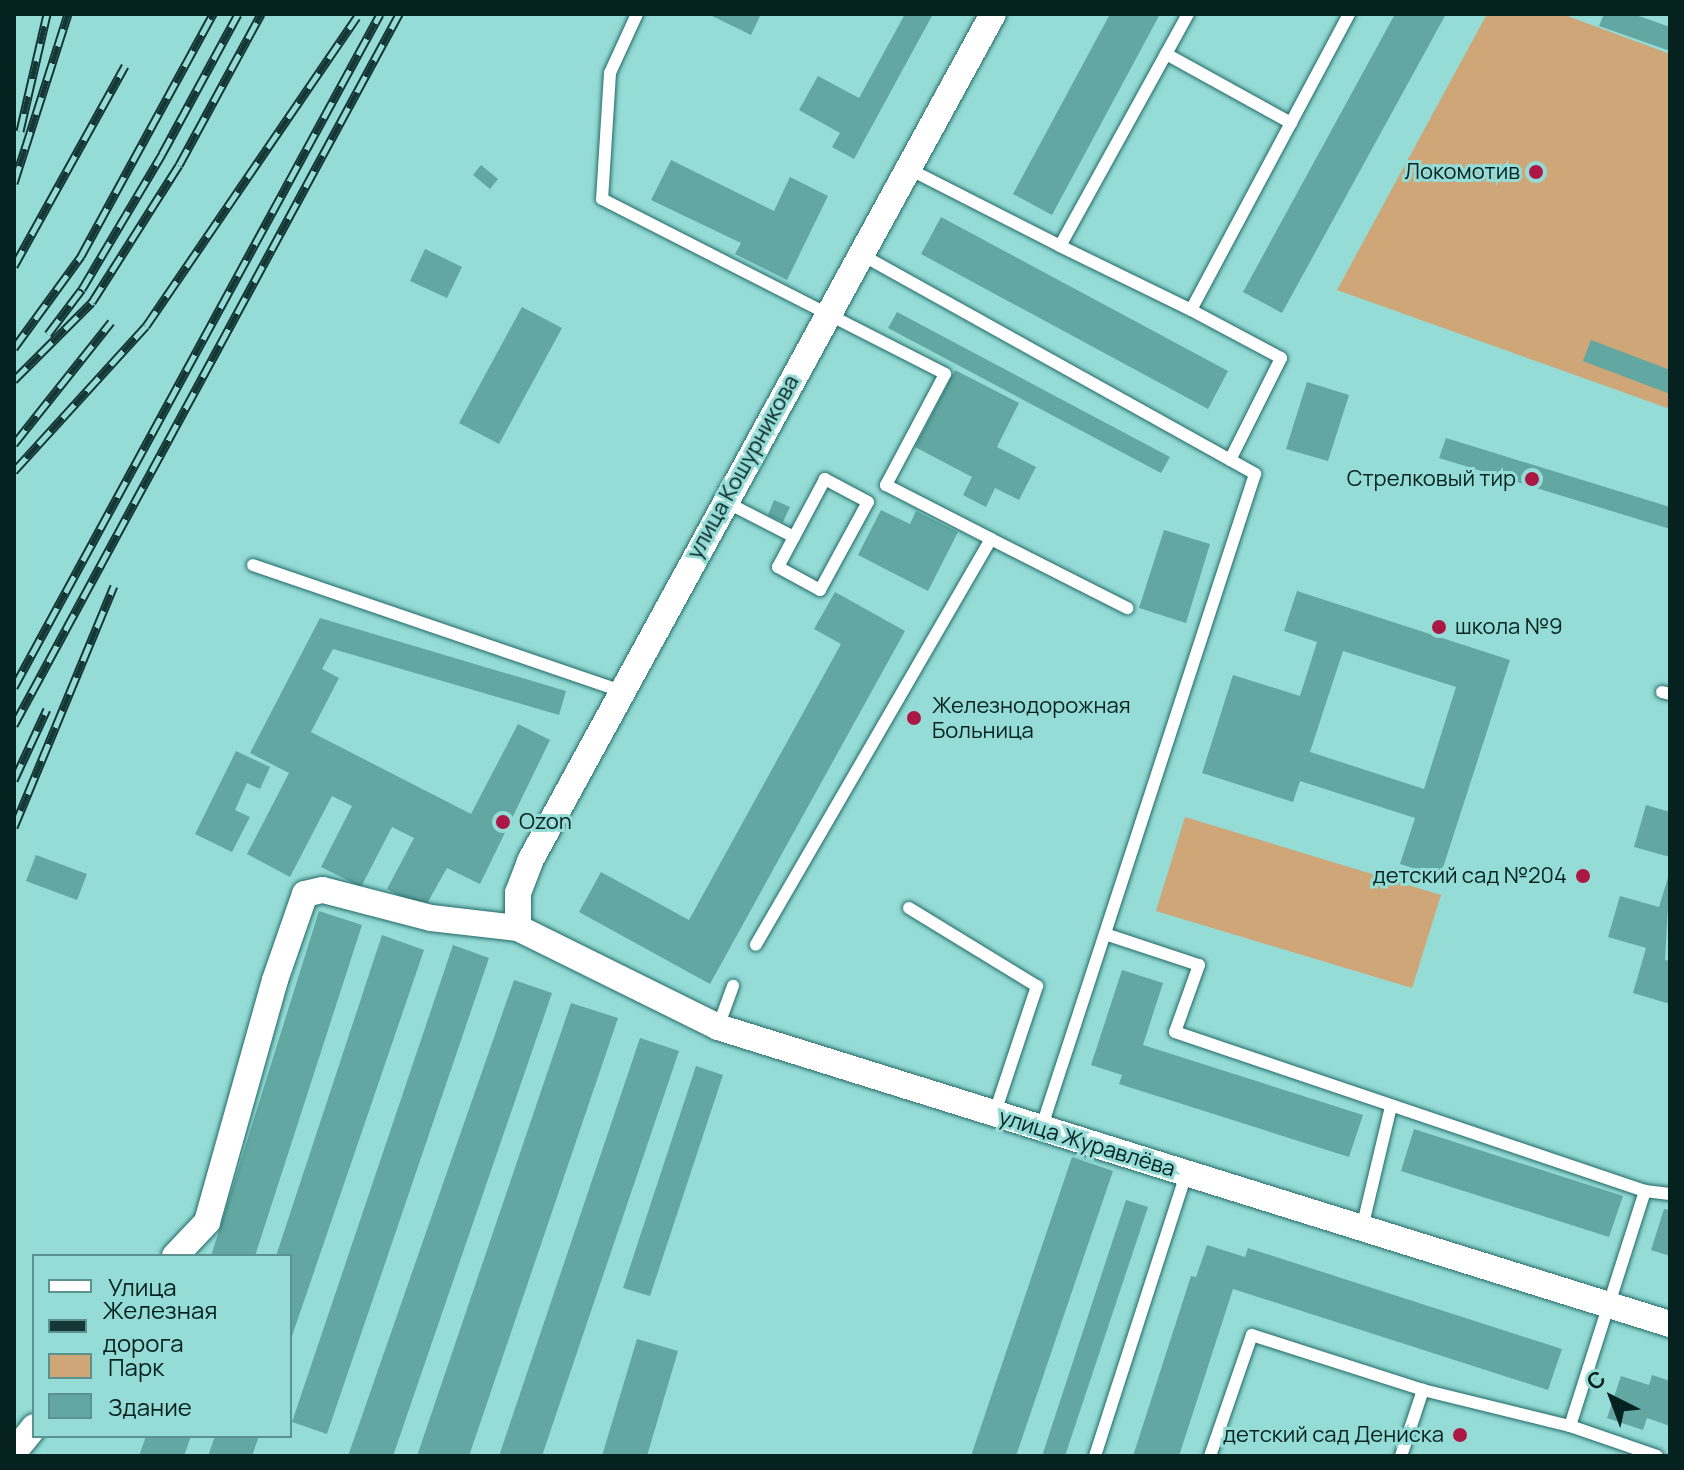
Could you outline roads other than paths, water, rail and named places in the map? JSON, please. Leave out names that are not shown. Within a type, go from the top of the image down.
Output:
[{"type":"street","name":"улица Кошурникова","points":[[518,928],[518,893],[530,861],[619,690],[993,14]]},
{"type":"street","points":[[177,1254],[207,1222],[275,980],[305,894],[323,890],[444,921],[518,928]]},
{"type":"street","name":"улица Журавлёва","points":[[518,928],[718,1027],[1670,1324]]},
{"type":"street","points":[[14,1452],[32,1430]]},
{"type":"lane","points":[[637,14],[610,73],[602,199],[945,374],[886,485],[1127,608]]},
{"type":"lane","points":[[1060,246],[1188,14]]},
{"type":"lane","points":[[1191,310],[1349,14]]},
{"type":"lane","points":[[1166,54],[1291,123]]},
{"type":"lane","points":[[909,169],[1281,358],[1230,460]]},
{"type":"lane","points":[[862,255],[1255,474],[1041,1129]]},
{"type":"lane","points":[[825,479],[868,502],[820,590],[778,567],[794,537],[825,479]]},
{"type":"lane","points":[[723,501],[794,537]]},
{"type":"lane","points":[[756,945],[991,539]]},
{"type":"lane","points":[[253,565],[619,690]]},
{"type":"lane","points":[[909,908],[1037,986],[994,1115]]},
{"type":"lane","points":[[1105,934],[1199,965],[1175,1032],[1645,1191],[1670,1194]]},
{"type":"lane","points":[[718,1027],[733,986]]},
{"type":"lane","points":[[1362,1228],[1391,1106]]},
{"type":"lane","points":[[1095,1456],[1186,1174]]},
{"type":"lane","points":[[1570,1426],[1645,1191]]},
{"type":"lane","points":[[1210,1456],[1252,1335],[1423,1390],[1570,1426],[1656,1456]]},
{"type":"lane","points":[[1401,1456],[1423,1390]]},
{"type":"railway","points":[[20,131],[47,14]]},
{"type":"railway","points":[[14,183],[68,14]]},
{"type":"railway","points":[[14,348],[81,256],[213,14]]},
{"type":"railway","points":[[48,334],[82,289],[162,154],[238,14]]},
{"type":"railway","points":[[14,380],[92,302],[179,165],[261,14]]},
{"type":"railway","points":[[14,687],[380,14]]},
{"type":"railway","points":[[14,725],[399,14]]},
{"type":"railway","points":[[14,471],[146,326],[357,17]]},
{"type":"railway","points":[[14,266],[125,66]]},
{"type":"railway","points":[[14,444],[111,322]]},
{"type":"railway","points":[[14,827],[114,586]]},
{"type":"railway","points":[[14,780],[47,709]]},
{"type":"place","name":"Локомотив","points":[[1536,172]]},
{"type":"place","name":"Стрелковый тир","points":[[1532,479]]},
{"type":"place","name":"школа №9","points":[[1439,627]]},
{"type":"place","name":"Железнодорожная Больница","points":[[914,718]]},
{"type":"place","name":"Ozon","points":[[503,822]]},
{"type":"place","name":"детский сад №204","points":[[1583,876]]},
{"type":"place","name":"детский сад Дениска","points":[[1460,1435]]}]
